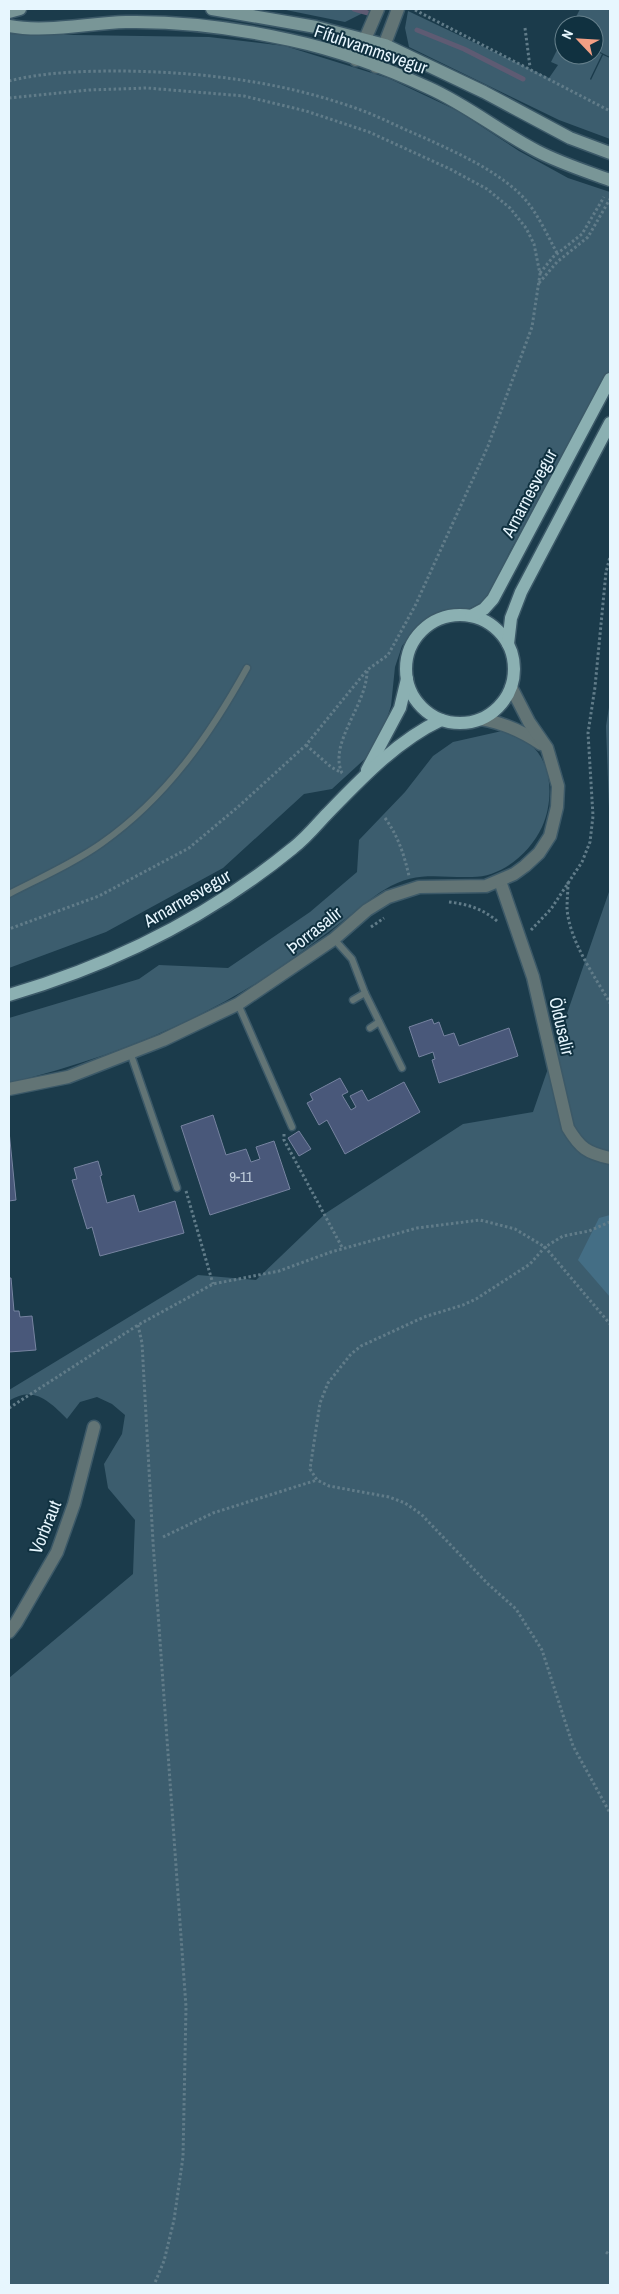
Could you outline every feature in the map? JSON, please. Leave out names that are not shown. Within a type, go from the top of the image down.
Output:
[{"type":"main road","points":[[9,12],[20,9]]},
{"type":"main road","name":"Fífuhvammsvegur","points":[[212,9],[306,25],[365,38],[385,45],[484,92],[570,138],[610,154]]},
{"type":"main road","name":"Fífuhvammsvegur","points":[[9,26],[34,28],[125,22],[175,23],[239,30],[292,40],[376,67],[429,88],[474,112],[535,150],[610,180]]},
{"type":"main road","name":"Arnarnesvegur","points":[[471,616],[484,609],[493,599],[610,379]]},
{"type":"main road","points":[[508,644],[511,618],[521,592],[610,423]]},
{"type":"main road","points":[[456,615],[471,616],[486,622],[498,631],[508,644],[513,658],[514,673],[511,687],[500,705],[481,719],[461,723],[441,720],[429,714],[419,704],[407,680],[408,657],[417,636],[428,626],[441,618],[456,615]]},
{"type":"main road","name":"Arnarnesvegur","points":[[355,786],[368,770],[387,735],[400,708],[407,680]]},
{"type":"main road","name":"Arnarnesvegur","points":[[9,995],[132,949],[231,896],[295,847],[355,786],[416,734],[441,720]]},
{"type":"street","points":[[356,60],[378,9]]},
{"type":"street","points":[[376,67],[398,9]]},
{"type":"street","name":"Þorrasalir","points":[[9,1089],[68,1077],[238,1004],[334,939],[367,910],[388,897],[419,887],[469,888],[486,886],[500,881],[525,866],[539,853],[550,836],[557,807],[558,786],[547,748],[529,722],[511,687]]},
{"type":"street","points":[[481,719],[507,725],[523,732],[547,748]]},
{"type":"street","name":"Öldusalir","points":[[500,881],[533,977],[568,1128],[577,1144],[592,1154],[610,1158]]},
{"type":"street","name":"Vorbraut","points":[[9,1632],[57,1552],[74,1504],[94,1427]]},
{"type":"lane","points":[[9,894],[102,843],[146,806],[187,762],[219,718],[247,668]]},
{"type":"lane","points":[[334,939],[352,959],[365,993],[402,1068]]},
{"type":"lane","points":[[353,1000],[365,993]]},
{"type":"lane","points":[[238,1004],[292,1127]]},
{"type":"lane","points":[[370,1028],[379,1022]]},
{"type":"lane","points":[[130,1052],[177,1188]]},
{"type":"path","points":[[414,10],[530,68],[610,111]]},
{"type":"path","points":[[524,28],[530,68]]},
{"type":"path","points":[[9,81],[37,75],[93,72],[174,72],[234,78],[292,89],[366,112],[446,148],[506,182],[521,195],[534,212],[557,253]]},
{"type":"path","points":[[9,98],[89,90],[147,88],[244,96],[306,110],[369,132],[450,169],[487,190],[510,208],[526,228],[534,244],[540,274],[532,327],[488,446],[415,606],[388,655],[367,670],[306,745],[239,806],[189,848],[99,896],[9,929]]},
{"type":"path","points":[[540,274],[557,253],[582,234],[604,197]]},
{"type":"path","points":[[539,284],[557,262],[588,237],[610,199]]},
{"type":"path","points":[[529,932],[551,909],[582,862],[587,848],[593,816],[588,733],[595,687],[606,572],[610,557]]},
{"type":"path","points":[[306,745],[331,767],[342,773],[338,764],[339,751],[364,695],[367,670]]},
{"type":"path","points":[[385,818],[402,848],[409,877]]},
{"type":"path","points":[[568,881],[567,909],[573,931],[579,947],[610,1003]]},
{"type":"path","points":[[285,1112],[284,1140],[343,1249]]},
{"type":"path","points":[[9,1408],[138,1325],[213,1284],[278,1271],[343,1249],[417,1228],[480,1220],[515,1230],[545,1246],[610,1324]]},
{"type":"path","points":[[610,1222],[589,1231],[563,1236],[545,1246],[530,1264],[476,1299],[457,1308],[424,1317],[362,1346],[351,1354],[328,1383],[317,1413],[310,1469],[317,1480],[329,1486],[389,1497],[405,1503],[421,1514],[488,1584],[516,1609],[542,1650],[573,1746],[610,1813]]},
{"type":"path","points":[[138,1325],[142,1343],[152,1542],[186,2007],[183,2157],[174,2220],[164,2261],[154,2285]]},
{"type":"path","points":[[163,1537],[214,1513],[317,1480]]},
{"type":"shaded area","points":[[281,9],[365,9],[361,14],[345,22]]},
{"type":"shaded area","points":[[580,9],[610,9],[610,57],[604,54],[604,15],[577,15]]},
{"type":"shaded area","points":[[408,11],[549,78],[558,65],[597,65],[591,80],[598,65],[604,65],[604,55],[610,58],[610,139],[559,120],[409,47],[405,28]]},
{"type":"shaded area","points":[[9,34],[209,37],[285,46],[388,78],[458,111],[519,151],[568,178],[610,192],[610,370],[509,553],[494,587],[484,601],[467,610],[430,618],[415,629],[402,646],[395,667],[391,706],[383,730],[368,756],[332,789],[304,794],[223,868],[106,932],[9,968]]},
{"type":"shaded area","points":[[610,701],[610,836],[606,726]]},
{"type":"shaded area","points":[[502,731],[517,736],[534,748],[543,760],[549,782],[548,806],[542,827],[530,846],[514,862],[494,873],[483,876],[427,876],[417,877],[396,884],[375,896],[274,972],[203,1013],[140,1042],[108,1054],[9,1083],[9,1018],[139,979],[159,965],[228,968],[310,912],[357,872],[359,840],[405,792],[433,756],[453,742]]},
{"type":"shaded area","points":[[610,889],[610,1151],[608,1154],[610,1159],[610,2285],[9,2285],[9,1678],[133,1574],[135,1520],[108,1488],[104,1464],[122,1434],[125,1415],[112,1404],[97,1397],[80,1402],[67,1419],[48,1402],[34,1395],[18,1396],[9,1401],[9,1390],[198,1275],[256,1280],[326,1213],[463,1124],[533,1112]]},
{"type":"shaded area","points":[[610,1215],[610,1297],[578,1260],[599,1218]]},
{"type":"building","points":[[432,1019],[434,1024],[439,1022],[444,1036],[454,1033],[459,1046],[509,1028],[518,1056],[439,1083],[432,1060],[435,1059],[433,1052],[419,1057],[409,1027]]},
{"type":"building","points":[[340,1078],[348,1092],[342,1095],[351,1110],[356,1107],[350,1096],[362,1090],[368,1101],[404,1082],[420,1112],[345,1154],[327,1120],[319,1125],[307,1103],[313,1100],[310,1094]]},
{"type":"building","points":[[213,1115],[226,1155],[246,1149],[251,1162],[260,1159],[256,1147],[274,1141],[290,1189],[210,1215],[181,1126]]},
{"type":"building","points":[[9,1131],[16,1200],[9,1201]]},
{"type":"building","points":[[299,1131],[311,1149],[299,1156],[288,1138]]},
{"type":"building","points":[[98,1161],[107,1203],[134,1195],[139,1212],[175,1201],[184,1233],[100,1256],[92,1227],[87,1229],[72,1180],[77,1179],[74,1168]]},
{"type":"building","points":[[9,1278],[11,1278],[14,1311],[19,1311],[20,1317],[32,1316],[36,1350],[9,1352]]},
{"type":"waterway","points":[[354,9],[368,13]]},
{"type":"waterway","points":[[417,30],[464,49],[523,79]]}]
